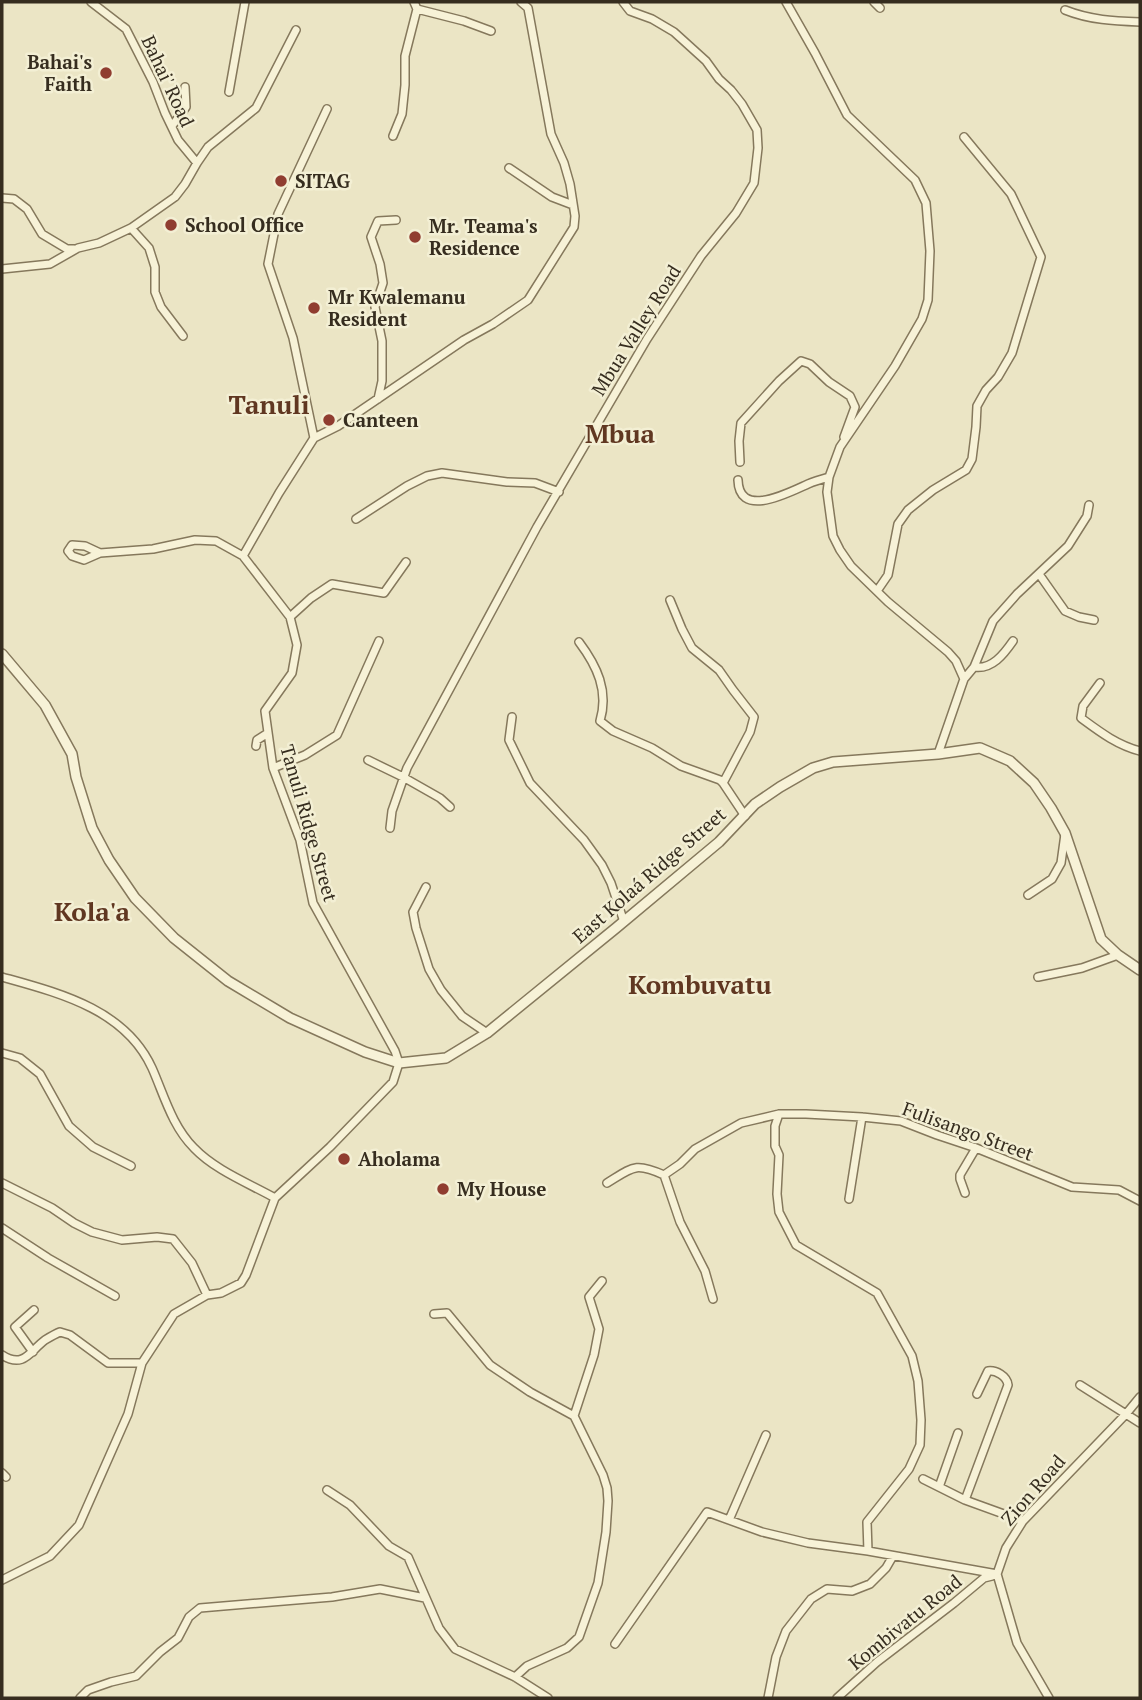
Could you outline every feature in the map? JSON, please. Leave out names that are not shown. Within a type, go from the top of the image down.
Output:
[{"type":"street","name":"Bahai' Road","points":[[91,2],[126,29],[178,140],[197,163]]},
{"type":"street","points":[[229,92],[245,2]]},
{"type":"street","points":[[100,553],[153,549],[195,540],[216,541],[243,556],[314,438],[338,426],[528,300],[574,228],[570,184],[551,134],[528,8],[521,2]]},
{"type":"street","name":"Mbua Valley Road","points":[[390,828],[392,811],[407,768],[595,426],[701,256],[736,213],[754,183],[757,130],[742,104],[706,61],[674,32],[652,19],[630,11],[623,2]]},
{"type":"street","points":[[786,2],[816,52],[847,115],[915,180],[926,203],[930,251],[928,300],[922,319],[895,366],[840,447]]},
{"type":"street","points":[[393,136],[402,114],[405,57],[416,5],[491,31]]},
{"type":"street","points":[[1065,10],[1100,20],[1140,22]]},
{"type":"street","points":[[2,198],[14,199],[27,209],[42,234],[67,249],[99,243],[131,228],[175,197],[208,147],[256,108],[296,30]]},
{"type":"street","points":[[172,126],[186,107],[184,87]]},
{"type":"street","points":[[314,438],[293,338],[268,264],[278,214],[327,109]]},
{"type":"street","points":[[877,591],[888,575],[898,524],[908,510],[933,490],[966,470],[972,459],[977,406],[1012,353],[1041,257],[1011,194],[964,137]]},
{"type":"street","points":[[509,168],[552,197],[573,205]]},
{"type":"street","points":[[378,400],[382,381],[382,341],[375,307],[383,283],[371,237],[378,221],[396,219]]},
{"type":"street","points":[[131,228],[149,248],[155,267],[155,292],[161,307],[183,336]]},
{"type":"street","points":[[2,269],[50,264],[78,248]]},
{"type":"street","points":[[740,461],[741,423],[779,381],[802,361],[810,364],[829,382],[850,396],[855,407],[829,477],[827,492],[833,536],[851,566],[948,652],[964,679]]},
{"type":"street","points":[[356,519],[407,486],[442,472],[507,482],[535,482],[559,492]]},
{"type":"street","points":[[738,480],[738,490],[745,498],[757,501],[772,499],[829,477]]},
{"type":"street","points":[[938,754],[964,679],[974,667],[993,621],[1017,594],[1068,546],[1087,516],[1089,505]]},
{"type":"street","name":"Tanuli Ridge Street","points":[[243,556],[290,617],[297,645],[292,673],[265,711],[273,768],[300,840],[313,903],[395,1051],[399,1063]]},
{"type":"street","points":[[290,617],[332,584],[384,593],[406,562]]},
{"type":"street","points":[[1039,574],[1065,611],[1094,620]]},
{"type":"street","points":[[670,600],[692,648],[719,670],[754,717],[750,732],[723,783]]},
{"type":"street","points":[[974,667],[978,669],[994,663],[1004,655],[1013,640]]},
{"type":"street","points":[[273,768],[305,755],[337,735],[379,641]]},
{"type":"street","points":[[579,642],[589,653],[603,687],[604,707],[600,721],[613,731],[652,748],[681,766],[720,780],[745,816]]},
{"type":"street","points":[[2,654],[45,705],[72,754],[76,777],[92,828],[108,860],[135,898],[174,938],[228,981],[290,1018],[365,1052],[399,1063],[393,1082],[373,1105],[275,1198],[241,1283],[221,1293],[207,1295],[174,1314],[142,1363],[128,1414],[79,1525],[50,1556],[2,1580]]},
{"type":"street","points":[[1100,682],[1083,706],[1081,718],[1113,741],[1140,751]]},
{"type":"street","points":[[512,717],[509,740],[530,783],[584,841],[602,866],[611,883],[624,922]]},
{"type":"street","points":[[256,746],[257,740],[268,733]]},
{"type":"street","name":"East Kolaá Ridge Street","points":[[399,1063],[446,1058],[487,1033],[719,842],[755,804],[813,768],[833,762],[979,748],[1010,761],[1034,783],[1065,833],[1101,939],[1140,970]]},
{"type":"street","points":[[368,761],[440,797],[450,807]]},
{"type":"street","points":[[1028,895],[1052,879],[1061,863],[1065,833]]},
{"type":"street","points":[[426,887],[413,912],[429,970],[462,1016],[487,1033]]},
{"type":"street","points":[[1038,977],[1082,968],[1118,955]]},
{"type":"street","points":[[2,977],[75,999],[107,1017],[137,1042],[177,1126],[193,1147],[210,1162],[275,1198]]},
{"type":"street","points":[[2,1053],[20,1058],[40,1074],[69,1126],[93,1147],[131,1166]]},
{"type":"street","points":[[779,1114],[775,1137],[779,1154],[779,1212],[796,1245],[877,1293],[912,1356],[918,1381],[920,1445],[909,1469],[867,1522],[868,1551]]},
{"type":"street","name":"Fulisango Street","points":[[664,1175],[695,1149],[741,1123],[779,1114],[862,1117],[901,1121],[1072,1187],[1119,1190],[1140,1202]]},
{"type":"street","points":[[849,1199],[862,1117]]},
{"type":"street","points":[[965,1193],[960,1175],[976,1148]]},
{"type":"street","points":[[607,1183],[639,1166],[664,1175],[680,1222],[705,1271],[713,1299]]},
{"type":"street","points":[[2,1183],[92,1232],[122,1240],[157,1237],[173,1239],[192,1263],[207,1295]]},
{"type":"street","points":[[2,1228],[47,1258],[115,1296]]},
{"type":"street","points":[[574,1416],[594,1355],[599,1329],[589,1297],[601,1281]]},
{"type":"street","points":[[33,1352],[15,1327],[34,1310]]},
{"type":"street","points":[[433,1314],[447,1313],[490,1365],[530,1392],[574,1416],[607,1488],[607,1532],[598,1583],[579,1637],[568,1648],[527,1666],[515,1677]]},
{"type":"street","points":[[2,1355],[10,1360],[27,1358],[45,1340],[60,1332],[70,1335],[108,1363],[142,1363]]},
{"type":"street","points":[[965,1500],[1008,1380],[991,1370],[988,1371],[977,1394]]},
{"type":"street","points":[[1080,1385],[1140,1423]]},
{"type":"street","name":"Zion Road","points":[[996,1574],[1006,1548],[1023,1521],[1140,1397]]},
{"type":"street","points":[[939,1487],[958,1433]]},
{"type":"street","points":[[729,1520],[766,1435]]},
{"type":"street","points":[[923,1479],[965,1500],[1023,1521]]},
{"type":"street","points":[[327,1489],[349,1506],[389,1546],[408,1557],[439,1628],[455,1649],[515,1677],[548,1698]]},
{"type":"street","points":[[615,1644],[707,1512],[762,1532],[808,1543],[996,1574],[1017,1643],[1049,1698]]},
{"type":"street","points":[[768,1698],[776,1657],[786,1630],[811,1599],[827,1588],[852,1591],[870,1584],[886,1568],[893,1556]]},
{"type":"street","name":"Kombivatu Road","points":[[837,1698],[877,1662],[985,1578],[996,1574]]},
{"type":"street","points":[[80,1698],[88,1690],[135,1676],[178,1638],[189,1617],[200,1608],[332,1597],[380,1589],[425,1598]]},
{"type":"place","name":"Bahai's Faith","points":[[106,73]]},
{"type":"place","name":"SITAG","points":[[281,181]]},
{"type":"place","name":"School Office","points":[[171,225]]},
{"type":"place","name":"Mr. Teama's Residence","points":[[415,237]]},
{"type":"place","name":"Mr Kwalemanu Resident","points":[[314,308]]},
{"type":"place","name":"Canteen","points":[[329,420]]},
{"type":"place","name":"Aholama","points":[[344,1159]]},
{"type":"place","name":"My House","points":[[443,1189]]},
{"type":"district","name":"Tanuli","points":[[269,405]]},
{"type":"district","name":"Mbua","points":[[620,434]]},
{"type":"district","name":"Kola'a","points":[[92,912]]},
{"type":"district","name":"Kombuvatu","points":[[700,985]]}]
